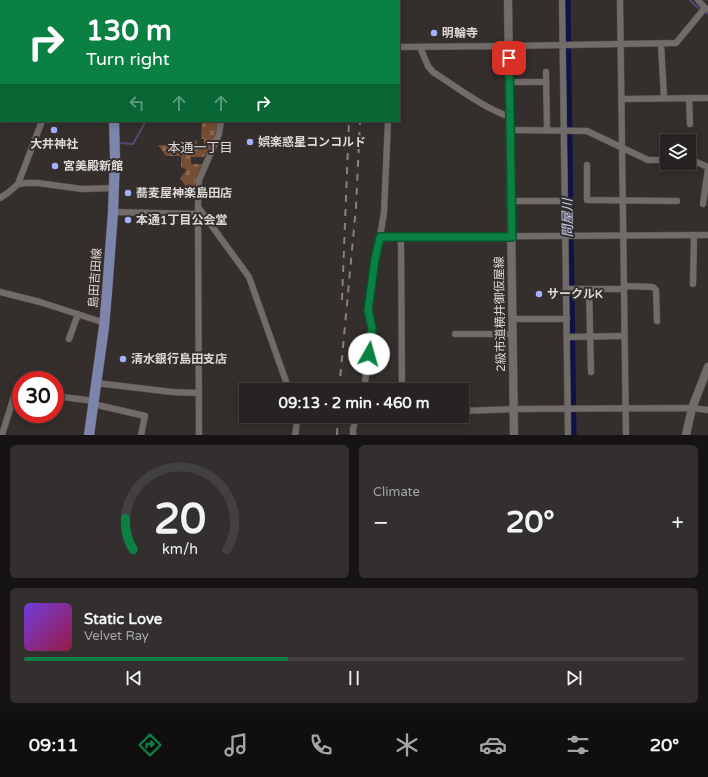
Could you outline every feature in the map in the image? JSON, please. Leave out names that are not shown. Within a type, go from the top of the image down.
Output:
[{"type":"main road","name":"島田吉田線","points":[[89,435],[105,323],[113,212],[115,157],[114,122]]},
{"type":"street","name":"2級市道横井御仮屋線","points":[[508,0],[514,435]]},
{"type":"street","points":[[562,0],[568,435]]},
{"type":"street","points":[[620,0],[626,435]]},
{"type":"street","points":[[400,47],[621,45],[676,43],[707,8],[698,0]]},
{"type":"street","points":[[661,44],[664,98]]},
{"type":"street","points":[[420,47],[428,66],[433,72],[482,105],[510,117]]},
{"type":"street","points":[[546,72],[546,130]]},
{"type":"street","points":[[510,82],[546,82]]},
{"type":"street","points":[[690,98],[690,124]]},
{"type":"street","points":[[622,99],[708,98]]},
{"type":"street","points":[[0,198],[18,184],[42,122]]},
{"type":"street","points":[[199,435],[199,180],[219,134],[221,122]]},
{"type":"street","points":[[365,383],[372,328],[368,310],[375,259],[384,212],[388,122]]},
{"type":"street","points":[[510,130],[587,131],[648,160],[660,160]]},
{"type":"street","points":[[696,162],[708,168],[703,204]]},
{"type":"street","points":[[587,165],[587,200],[677,201]]},
{"type":"street","points":[[18,184],[38,183],[82,188],[114,188]]},
{"type":"street","points":[[511,201],[565,200]]},
{"type":"street","points":[[198,207],[249,277],[287,383]]},
{"type":"street","points":[[113,212],[198,214]]},
{"type":"street","points":[[693,284],[694,235]]},
{"type":"street","points":[[380,237],[708,235]]},
{"type":"street","points":[[401,238],[402,383]]},
{"type":"street","points":[[566,289],[653,287],[656,290],[657,321]]},
{"type":"street","points":[[589,289],[591,372]]},
{"type":"street","points":[[0,292],[40,302],[105,323]]},
{"type":"street","points":[[69,339],[78,314]]},
{"type":"street","points":[[512,319],[566,319]]},
{"type":"street","points":[[455,334],[512,334]]},
{"type":"street","points":[[567,337],[624,336]]},
{"type":"street","points":[[686,435],[692,408],[708,367]]},
{"type":"street","points":[[96,383],[172,392],[199,393]]},
{"type":"street","points":[[64,397],[94,402],[145,416],[141,435]]},
{"type":"street","points":[[2,435],[12,402]]},
{"type":"street","points":[[469,411],[692,408],[708,410]]},
{"type":"street","points":[[295,435],[296,423]]},
{"type":"street","points":[[353,435],[355,423]]},
{"type":"green space","points":[[202,122],[218,122],[215,135],[204,157],[191,157],[191,164],[202,164],[196,181],[194,199],[180,178],[187,170],[181,167],[181,156],[166,156],[158,145],[171,145],[171,148],[195,148],[195,140],[197,141],[197,149],[204,149],[204,139],[201,139]]},
{"type":"waterway","name":"問屋川","points":[[565,0],[571,435]]},
{"type":"waterway","points":[[690,0],[698,8],[708,14]]},
{"type":"waterway","points":[[121,143],[133,144],[145,122]]},
{"type":"railway","points":[[342,300],[349,122]]},
{"type":"railway","points":[[340,383],[356,207],[360,122]]},
{"type":"railway","points":[[337,435],[338,423]]},
{"type":"place","name":"明輪寺","points":[[434,33]]},
{"type":"place","name":"大井神社","points":[[54,130]]},
{"type":"place","name":"娯楽惑星コンコルド","points":[[250,142]]},
{"type":"place","name":"宮美殿新館","points":[[55,166]]},
{"type":"place","name":"蕎麦屋神楽島田店","points":[[128,193]]},
{"type":"place","name":"本通1丁目公会堂","points":[[128,220]]},
{"type":"place","name":"サークルK","points":[[539,294]]},
{"type":"place","name":"清水銀行島田支店","points":[[123,359]]},
{"type":"district","name":"本通一丁目","points":[[200,148]]},
{"type":"route","points":[[369,354],[372,328],[368,310],[375,259],[380,237],[512,237],[509,58]]}]
